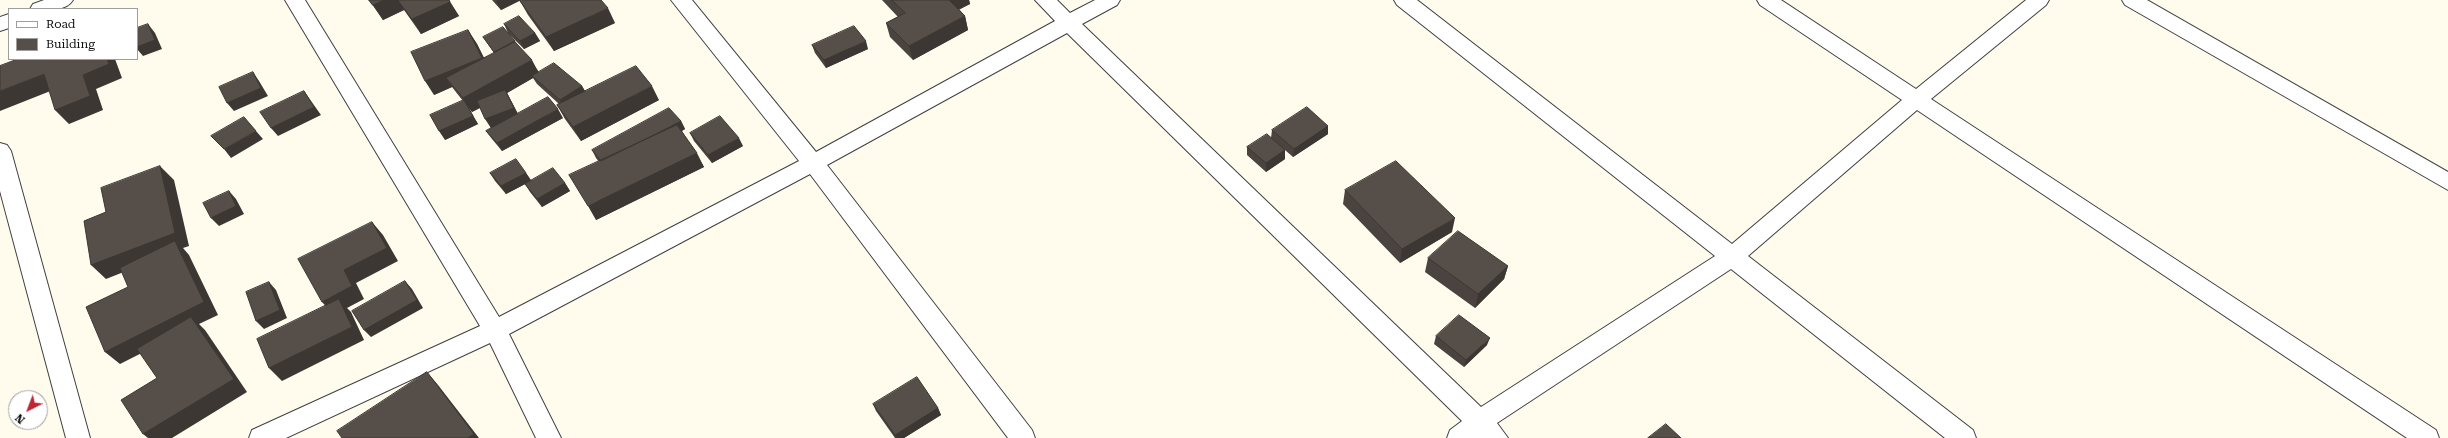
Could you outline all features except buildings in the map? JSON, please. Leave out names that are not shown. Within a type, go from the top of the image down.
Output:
[{"type":"street","points":[[43,8],[63,0]]},
{"type":"street","points":[[295,0],[495,330],[549,438]]},
{"type":"street","points":[[681,0],[814,163],[1023,438]]},
{"type":"street","points":[[1045,0],[1496,438]]},
{"type":"street","points":[[261,438],[495,330],[814,163],[1110,0]]},
{"type":"street","points":[[1404,0],[1964,438]]},
{"type":"street","points":[[1767,0],[1918,98],[2427,438]]},
{"type":"street","points":[[1459,438],[1479,422],[1733,256],[1918,98],[2039,0]]},
{"type":"street","points":[[2132,0],[2448,182]]},
{"type":"street","points":[[0,151],[78,438]]}]
